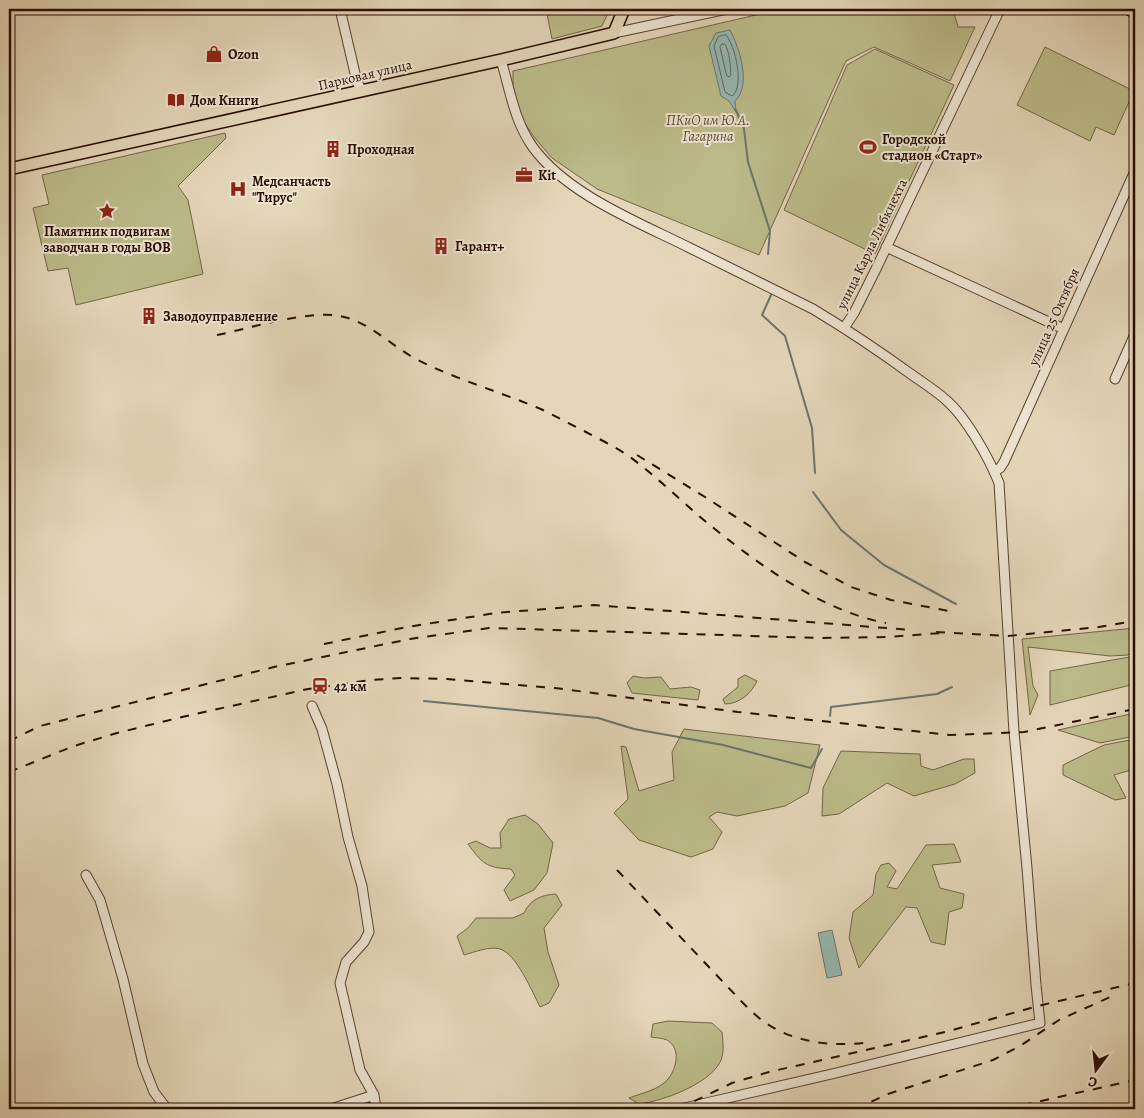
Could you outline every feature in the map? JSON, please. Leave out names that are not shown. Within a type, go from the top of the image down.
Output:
[{"type":"main road","points":[[614,34],[624,9]]},
{"type":"main road","points":[[1129,9],[1135,12]]},
{"type":"main road","name":"Парковая улица","points":[[9,168],[614,34]]},
{"type":"street","points":[[340,9],[357,82],[362,91]]},
{"type":"street","name":"Парковая улица","points":[[614,34],[727,9]]},
{"type":"street","name":"улица Карла Либкнехта","points":[[844,328],[854,313],[1000,9]]},
{"type":"street","points":[[501,60],[517,120],[532,146],[549,166],[576,187],[613,211],[804,305],[844,328],[946,400],[964,420],[994,472],[998,483],[1014,732],[1040,1023],[680,1109]]},
{"type":"street","name":"улица 25 Октября","points":[[994,472],[1004,462],[1135,171]]},
{"type":"street","points":[[886,247],[1064,329]]},
{"type":"street","points":[[1115,379],[1135,334]]},
{"type":"street","points":[[312,706],[324,738],[337,784],[348,837],[362,886],[370,932],[364,942],[346,962],[340,983],[360,1070],[374,1096],[376,1109]]},
{"type":"street","points":[[86,875],[100,900],[123,980],[143,1064],[154,1092],[167,1109]]},
{"type":"street","points":[[331,1109],[374,1096]]},
{"type":"green space","points":[[546,9],[610,9],[602,26],[552,39]]},
{"type":"green space","name":"ПКиО им Ю.А. Гагарина","points":[[782,9],[953,9],[958,27],[975,27],[950,81],[874,47],[846,61],[759,255],[597,189],[552,158],[534,137],[520,116],[513,85],[513,71]]},
{"type":"green space","points":[[1045,47],[1134,91],[1114,135],[1096,127],[1090,141],[1017,105]]},
{"type":"green space","name":"Городской стадион «Старт»","points":[[875,49],[954,85],[875,254],[784,210],[847,65]]},
{"type":"green space","points":[[225,133],[226,138],[178,186],[188,200],[203,274],[76,305],[68,268],[48,271],[33,208],[49,204],[42,175]]},
{"type":"green space","points":[[1135,628],[1135,648],[1128,655],[1110,656],[1028,647],[1033,686],[1038,695],[1030,715],[1022,639]]},
{"type":"green space","points":[[1135,656],[1135,684],[1050,705],[1050,671]]},
{"type":"green space","points":[[745,675],[757,681],[754,686],[740,700],[725,704],[723,699],[738,687],[738,679]]},
{"type":"green space","points":[[633,676],[644,678],[661,677],[670,689],[691,687],[700,690],[698,700],[632,693],[627,683]]},
{"type":"green space","points":[[1135,713],[1135,736],[1100,743],[1058,730]]},
{"type":"green space","points":[[684,729],[820,745],[808,793],[785,806],[737,816],[717,812],[709,817],[722,832],[713,849],[691,857],[639,840],[614,813],[628,799],[621,746],[626,747],[639,791],[674,780],[672,752]]},
{"type":"green space","points":[[1135,739],[1135,769],[1114,775],[1126,798],[1115,800],[1063,775],[1063,765],[1104,745]]},
{"type":"green space","points":[[841,751],[920,754],[921,766],[933,770],[964,759],[974,759],[975,773],[955,784],[914,796],[887,783],[839,814],[822,816],[823,788]]},
{"type":"green space","points":[[525,815],[538,824],[553,843],[547,873],[534,890],[510,901],[504,890],[515,875],[511,869],[490,866],[477,856],[468,844],[476,841],[490,848],[501,848],[500,833],[509,819]]},
{"type":"green space","points":[[954,844],[961,862],[932,865],[940,888],[964,894],[962,908],[949,912],[945,945],[931,942],[917,908],[906,907],[859,968],[849,938],[853,912],[873,895],[876,874],[881,865],[889,863],[896,871],[887,887],[897,889],[926,845]]},
{"type":"green space","points":[[556,894],[562,905],[544,928],[548,952],[559,985],[549,1003],[540,1007],[518,965],[506,952],[491,948],[464,955],[457,936],[468,928],[476,918],[513,918],[524,913],[533,901],[546,895]]},
{"type":"green space","points":[[668,1021],[712,1023],[722,1032],[723,1048],[721,1060],[713,1072],[683,1091],[639,1104],[629,1098],[660,1086],[668,1079],[674,1069],[676,1053],[674,1048],[665,1039],[651,1037],[653,1024]]},
{"type":"water","points":[[730,30],[740,56],[743,76],[743,86],[735,101],[736,112],[729,101],[721,96],[709,46],[716,33]]},
{"type":"water","points":[[832,930],[842,975],[827,978],[818,933]]},
{"type":"waterway","points":[[736,110],[744,129],[748,162],[770,231],[768,254]]},
{"type":"waterway","points":[[771,295],[762,315],[785,336],[812,428],[815,473]]},
{"type":"waterway","points":[[813,492],[841,530],[884,565],[956,604]]},
{"type":"waterway","points":[[830,716],[831,707],[937,694],[952,687]]},
{"type":"waterway","points":[[424,701],[598,718],[634,729],[723,745],[811,768],[822,749]]},
{"type":"railway","points":[[217,335],[311,315],[340,316],[361,323],[416,359],[543,410],[613,446],[640,465],[724,537],[790,583],[837,608],[886,623]]},
{"type":"railway","points":[[637,455],[805,562],[851,587],[891,600],[949,611]]},
{"type":"railway","points":[[324,644],[407,627],[496,613],[594,605],[911,630]]},
{"type":"railway","points":[[936,632],[1008,636],[1099,627],[1135,621]]},
{"type":"railway","points":[[9,741],[40,726],[274,667],[410,639],[489,628],[821,638],[888,637],[942,633]]},
{"type":"railway","points":[[9,772],[74,746],[182,717],[308,689],[371,680],[402,678],[447,679],[555,688],[738,712],[950,735],[1024,732],[1135,709]]},
{"type":"railway","points":[[617,870],[743,1003],[763,1021],[788,1035],[816,1042],[830,1044],[872,1042]]},
{"type":"railway","points":[[678,1109],[732,1083],[769,1072],[949,1031],[1038,1006],[1135,983]]},
{"type":"railway","points":[[855,1109],[888,1094],[993,1060],[1020,1046],[1059,1020],[1117,994]]},
{"type":"railway","points":[[1005,1109],[1135,1080]]},
{"type":"place","name":"Ozon","points":[[214,54]]},
{"type":"place","name":"Дом Книги","points":[[176,100]]},
{"type":"place","name":"Городской стадион «Старт»","points":[[868,147]]},
{"type":"place","name":"Проходная","points":[[333,149]]},
{"type":"place","name":"Kit","points":[[524,175]]},
{"type":"place","name":"Медсанчасть \"Тирус\"","points":[[238,189]]},
{"type":"place","name":"Памятник подвигам заводчан в годы ВОВ","points":[[107,211]]},
{"type":"place","name":"Гарант+","points":[[441,246]]},
{"type":"place","name":"Заводоуправление","points":[[149,316]]},
{"type":"place","name":"42 км","points":[[320,686]]}]
